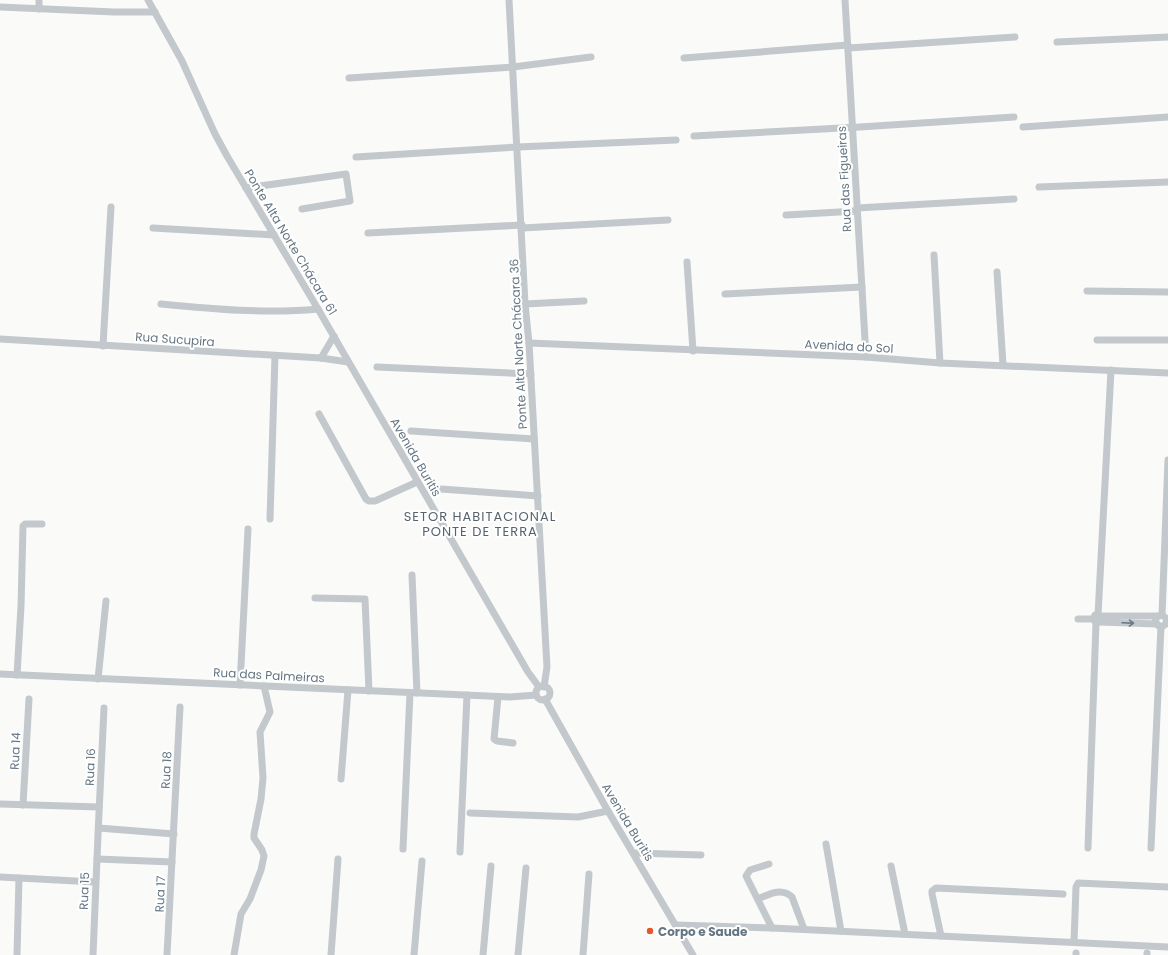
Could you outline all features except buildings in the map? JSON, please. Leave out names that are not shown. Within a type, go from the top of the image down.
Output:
[{"type":"street","points":[[39,0],[39,9]]},
{"type":"street","name":"Ponte Alta Norte Chácara 61","points":[[148,0],[182,61],[215,134],[348,362]]},
{"type":"street","name":"Ponte Alta Norte Chácara 36","points":[[509,0],[547,667],[542,687]]},
{"type":"street","name":"Rua das Figueiras","points":[[845,0],[866,357]]},
{"type":"street","points":[[0,7],[114,12],[155,12]]},
{"type":"street","points":[[1057,42],[1168,37]]},
{"type":"street","points":[[684,58],[1014,38]]},
{"type":"street","points":[[349,78],[513,67],[591,57]]},
{"type":"street","points":[[694,136],[852,128],[1014,116]]},
{"type":"street","points":[[1023,127],[1168,116]]},
{"type":"street","points":[[356,157],[518,147],[676,140]]},
{"type":"street","points":[[246,188],[346,174],[350,201],[302,209]]},
{"type":"street","points":[[1039,188],[1168,182]]},
{"type":"street","points":[[786,215],[1014,199]]},
{"type":"street","points":[[103,346],[111,207]]},
{"type":"street","points":[[368,233],[668,220]]},
{"type":"street","points":[[153,228],[274,235]]},
{"type":"street","points":[[934,255],[940,362]]},
{"type":"street","points":[[687,262],[693,351]]},
{"type":"street","points":[[997,272],[1004,365]]},
{"type":"street","points":[[725,294],[862,287]]},
{"type":"street","points":[[1087,291],[1168,292]]},
{"type":"street","points":[[526,304],[584,302]]},
{"type":"street","points":[[161,304],[213,309],[287,312],[318,309]]},
{"type":"street","points":[[321,358],[334,336]]},
{"type":"street","name":"Rua Sucupira","points":[[0,339],[321,358],[348,362]]},
{"type":"street","points":[[1097,340],[1168,340]]},
{"type":"street","name":"Avenida do Sol","points":[[529,343],[866,357],[1168,373]]},
{"type":"street","points":[[270,519],[275,356]]},
{"type":"street","name":"Avenida Buritis","points":[[348,362],[528,672],[542,687]]},
{"type":"street","points":[[377,367],[531,374]]},
{"type":"street","points":[[1088,848],[1097,619],[1110,370]]},
{"type":"street","points":[[319,414],[366,499],[369,501],[375,501],[417,482]]},
{"type":"street","points":[[410,431],[534,439]]},
{"type":"street","points":[[1151,848],[1163,621],[1168,460]]},
{"type":"street","points":[[441,489],[538,496]]},
{"type":"street","points":[[17,675],[21,606],[23,526],[25,524],[42,524]]},
{"type":"street","points":[[240,685],[248,529]]},
{"type":"street","points":[[403,849],[414,693],[412,574]]},
{"type":"street","points":[[315,598],[365,599],[370,691]]},
{"type":"street","points":[[98,679],[106,601]]},
{"type":"street","points":[[1078,619],[1163,621]]},
{"type":"street","name":"Rua das Palmeiras","points":[[0,674],[498,697],[536,695]]},
{"type":"street","points":[[234,955],[240,918],[250,899],[261,870],[264,856],[254,836],[261,799],[263,778],[260,732],[270,712],[264,686]]},
{"type":"street","points":[[542,687],[548,689],[550,693],[549,697],[545,699],[536,695],[536,690],[542,687]]},
{"type":"street","points":[[341,779],[348,690]]},
{"type":"street","points":[[460,852],[467,695]]},
{"type":"street","points":[[498,697],[494,739],[497,742],[513,743]]},
{"type":"street","name":"Rua 14","points":[[23,805],[29,698]]},
{"type":"street","name":"Avenida Buritis","points":[[545,699],[608,811],[693,955]]},
{"type":"street","name":"Rua 18","points":[[174,834],[180,706]]},
{"type":"street","name":"Rua 16","points":[[99,828],[104,708]]},
{"type":"street","points":[[0,804],[99,807]]},
{"type":"street","points":[[470,813],[578,817],[608,811]]},
{"type":"street","points":[[99,828],[174,834]]},
{"type":"street","name":"Rua 15","points":[[93,955],[95,882],[99,828]]},
{"type":"street","name":"Rua 17","points":[[167,955],[174,834]]},
{"type":"street","points":[[826,844],[841,932]]},
{"type":"street","points":[[634,853],[701,855]]},
{"type":"street","points":[[97,859],[172,862]]},
{"type":"street","points":[[331,955],[338,859]]},
{"type":"street","points":[[414,955],[422,861]]},
{"type":"street","points":[[769,864],[750,870],[746,876],[772,928]]},
{"type":"street","points":[[483,955],[491,866]]},
{"type":"street","points":[[890,866],[905,934]]},
{"type":"street","points":[[518,955],[526,868]]},
{"type":"street","points":[[584,955],[589,874]]},
{"type":"street","points":[[0,877],[95,882]]},
{"type":"street","points":[[17,955],[19,878]]},
{"type":"street","points":[[1074,942],[1076,887],[1078,883],[1168,887]]},
{"type":"street","points":[[941,936],[932,894],[932,891],[936,888],[1063,894]]},
{"type":"street","points":[[758,899],[773,893],[788,893],[792,898],[804,930]]},
{"type":"street","points":[[676,925],[772,928],[1168,947]]},
{"type":"place","name":"Corpo e Saude","points":[[650,931]]},
{"type":"district","name":"SETOR HABITACIONAL PONTE DE TERRA","points":[[480,524]]}]
